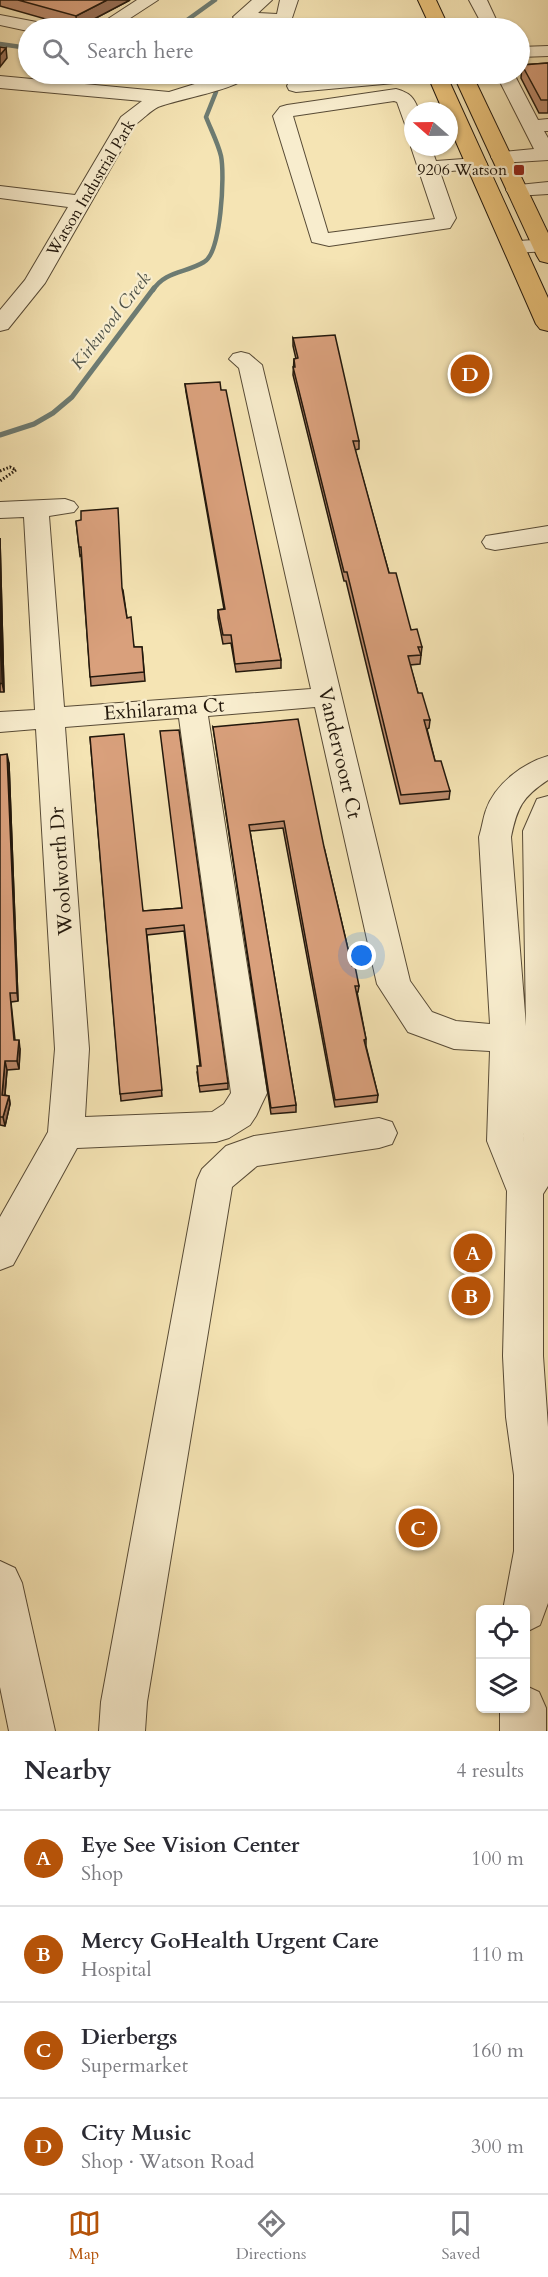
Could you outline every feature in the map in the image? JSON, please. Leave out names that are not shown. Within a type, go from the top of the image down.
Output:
[{"type":"main road","points":[[427,0],[435,18]]},
{"type":"main road","points":[[440,84],[548,324]]},
{"type":"main road","points":[[467,84],[546,249]]},
{"type":"street","points":[[119,18],[149,0]]},
{"type":"street","points":[[257,18],[243,17],[263,0]]},
{"type":"street","points":[[284,18],[289,0]]},
{"type":"street","points":[[478,0],[487,18]]},
{"type":"street","points":[[0,20],[18,24]]},
{"type":"street","points":[[530,41],[548,35]]},
{"type":"street","points":[[530,46],[548,51]]},
{"type":"street","points":[[530,67],[548,66]]},
{"type":"street","points":[[0,82],[18,84]]},
{"type":"street","points":[[20,84],[169,99]]},
{"type":"street","name":"Watson Industrial Park","points":[[0,324],[8,304],[34,283],[128,121],[150,104],[216,84]]},
{"type":"street","points":[[296,86],[318,84]]},
{"type":"street","points":[[425,156],[446,218],[443,224],[328,240],[319,238],[283,116],[287,111],[396,95],[436,84]]},
{"type":"street","points":[[501,157],[547,154],[540,125],[512,84]]},
{"type":"street","points":[[396,95],[405,99],[406,102]]},
{"type":"street","points":[[428,167],[477,164]]},
{"type":"street","points":[[516,190],[548,188]]},
{"type":"street","points":[[0,192],[81,202]]},
{"type":"street","points":[[514,247],[546,249]]},
{"type":"street","name":"Vandervoort Ct","points":[[241,359],[250,365],[394,984],[420,1022],[454,1035],[546,1040]]},
{"type":"street","points":[[0,510],[65,507]]},
{"type":"street","name":"Woolworth Dr","points":[[0,1253],[66,1133],[72,1049],[36,509]]},
{"type":"street","points":[[495,542],[548,534]]},
{"type":"street","name":"Exhilarama Ct","points":[[0,722],[327,697]]},
{"type":"street","points":[[66,1133],[216,1127],[231,1120],[244,1108],[249,1094],[192,707]]},
{"type":"street","points":[[533,1212],[505,1141],[508,1039],[495,837],[502,808],[520,784],[547,770]]},
{"type":"street","points":[[526,1605],[535,1551],[535,1475],[526,1417],[523,1356],[533,1212],[542,1166],[546,1040],[538,831],[548,807]]},
{"type":"street","points":[[123,1731],[124,1702],[215,1180],[238,1157],[254,1151],[379,1132]]},
{"type":"street","points":[[0,1583],[32,1731]]},
{"type":"street","points":[[523,1731],[524,1713]]},
{"type":"path","points":[[0,471],[10,467],[16,470],[14,474],[0,481]]},
{"type":"building","points":[[18,0],[107,0],[76,16]]},
{"type":"building","points":[[0,47],[6,48],[0,55]]},
{"type":"building","points":[[548,63],[548,100],[541,100],[530,80],[530,64]]},
{"type":"building","points":[[335,335],[359,441],[353,441],[389,573],[396,573],[411,630],[417,629],[422,647],[418,647],[421,655],[408,656],[418,693],[422,693],[430,720],[424,720],[435,761],[441,761],[450,791],[401,795],[347,572],[344,572],[293,367],[295,367],[294,359],[298,358],[293,338]]},
{"type":"building","points":[[220,382],[221,390],[226,390],[281,660],[235,664],[231,635],[223,635],[218,610],[225,609],[185,384]]},
{"type":"building","points":[[118,508],[122,588],[127,618],[131,617],[134,647],[142,647],[144,672],[90,677],[81,547],[79,547],[76,521],[81,520],[81,511]]},
{"type":"building","points":[[0,572],[2,683],[0,684]]},
{"type":"building","points":[[298,719],[324,847],[352,966],[355,966],[359,986],[355,986],[366,1039],[364,1040],[378,1095],[335,1100],[284,821],[249,825],[296,1105],[271,1108],[213,727]]},
{"type":"building","points":[[179,730],[228,1083],[199,1086],[197,1066],[201,1066],[184,925],[146,929],[162,1090],[120,1094],[90,737],[124,734],[143,911],[182,908],[160,731]]},
{"type":"building","points":[[7,754],[17,993],[10,993],[14,1040],[19,1040],[17,1061],[5,1061],[2,1095],[9,1096],[3,1117],[0,1117],[0,755]]},
{"type":"waterway","points":[[190,18],[215,0]]},
{"type":"waterway","points":[[0,44],[18,47]]},
{"type":"waterway","name":"Kirkwood Creek","points":[[153,290],[164,279],[204,262],[210,256],[218,230],[222,196],[222,166],[218,146],[206,117],[216,92],[211,84]]},
{"type":"waterway","name":"Kirkwood Creek","points":[[0,435],[34,424],[53,413],[72,397],[154,288]]},
{"type":"place","name":"9206 Watson","points":[[519,170]]},
{"type":"place","name":"City Music","points":[[470,374]]},
{"type":"place","name":"Eye See Vision Center","points":[[473,1253]]},
{"type":"place","name":"Mercy GoHealth Urgent Care","points":[[471,1296]]},
{"type":"place","name":"Dierbergs","points":[[418,1528]]}]
